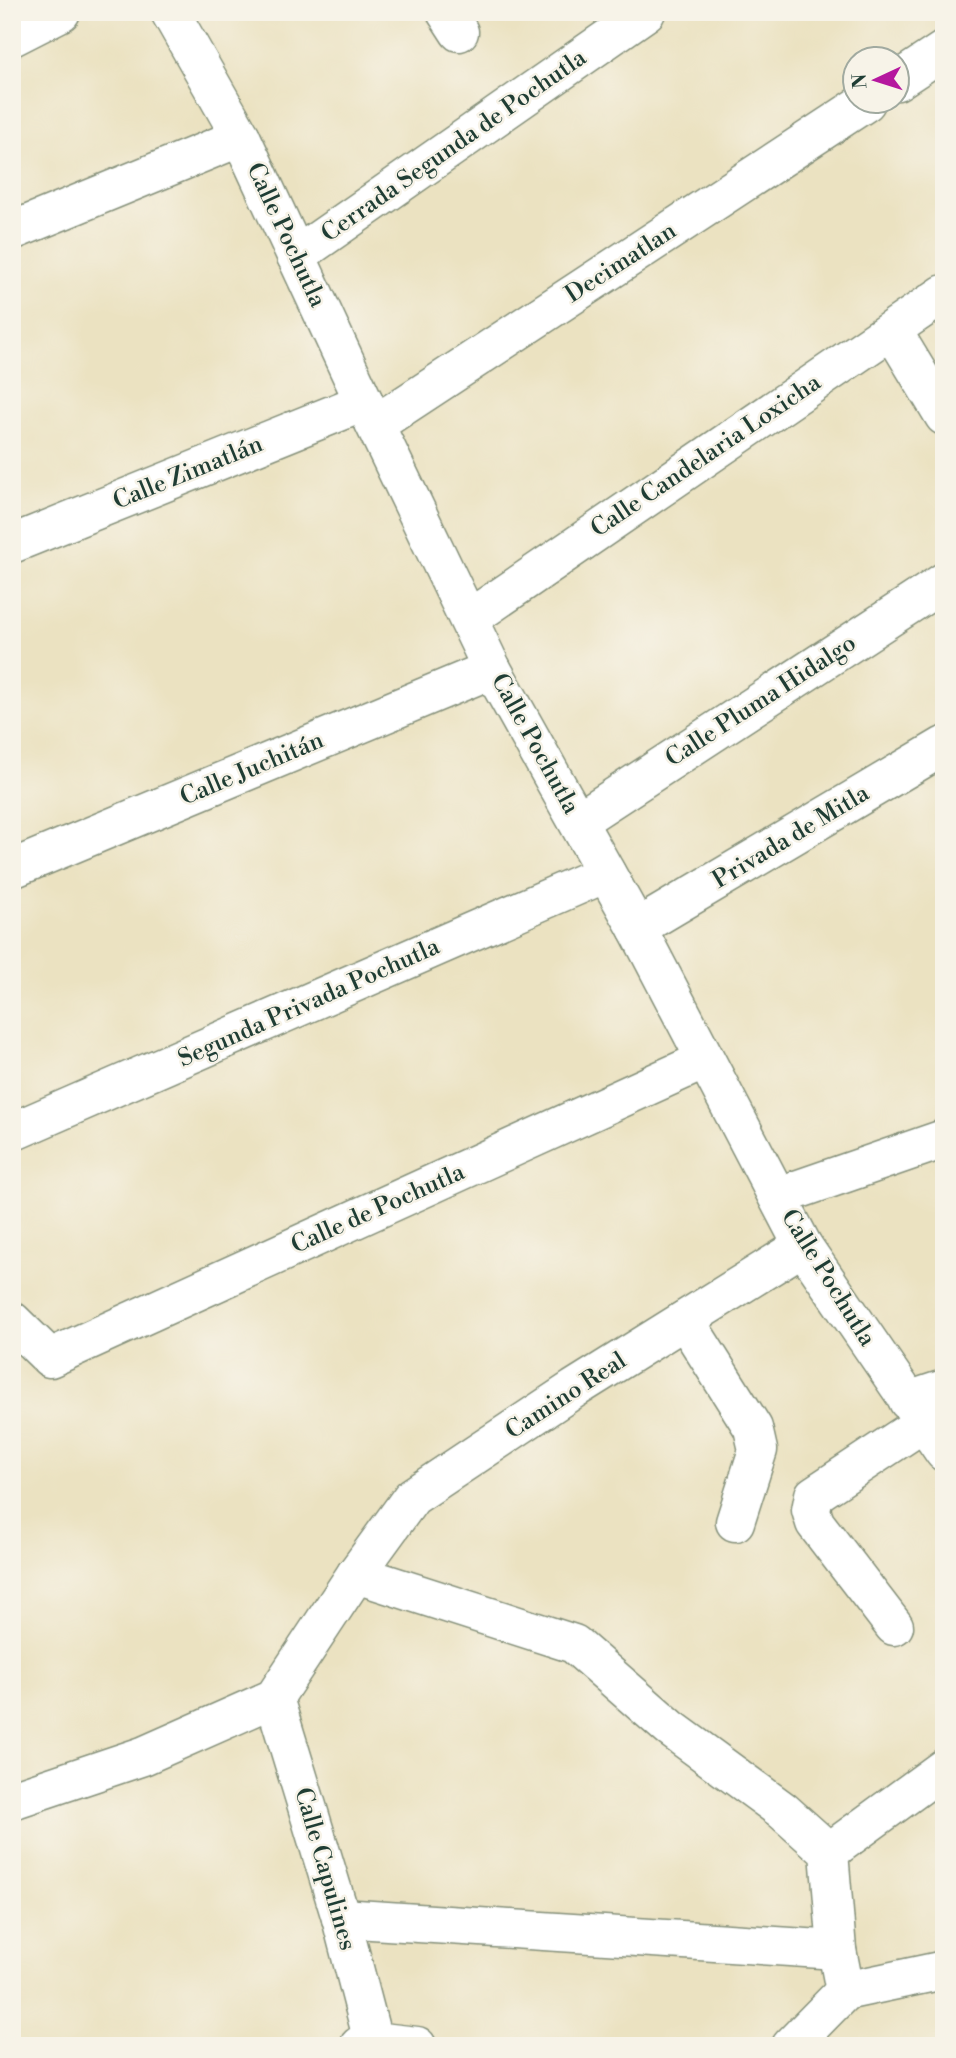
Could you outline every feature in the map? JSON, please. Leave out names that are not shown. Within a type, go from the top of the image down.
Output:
[{"type":"street","points":[[12,37],[61,12]]},
{"type":"street","name":"Calle Pochutla","points":[[170,12],[241,137],[492,669],[637,928],[803,1246],[925,1425]]},
{"type":"street","name":"Cerrada Segunda de Pochutla","points":[[296,256],[646,12]]},
{"type":"street","points":[[911,72],[944,50]]},
{"type":"street","name":"Decimatlan","points":[[370,413],[844,116]]},
{"type":"street","points":[[12,231],[241,137]]},
{"type":"street","name":"Calle Candelaria Loxicha","points":[[469,619],[944,294]]},
{"type":"street","points":[[892,330],[944,416]]},
{"type":"street","name":"Calle Zimatlán","points":[[12,544],[370,413]]},
{"type":"street","name":"Calle Pluma Hidalgo","points":[[578,821],[944,582]]},
{"type":"street","name":"Calle Juchitán","points":[[12,869],[492,669]]},
{"type":"street","name":"Privada de Mitla","points":[[637,928],[944,746]]},
{"type":"street","name":"Segunda Privada Pochutla","points":[[12,1132],[606,873]]},
{"type":"street","name":"Calle de Pochutla","points":[[12,1321],[50,1357],[705,1060]]},
{"type":"street","points":[[779,1196],[944,1139]]},
{"type":"street","name":"Camino Real","points":[[274,1698],[356,1574],[412,1497],[574,1389],[803,1246]]},
{"type":"street","points":[[685,1320],[753,1428],[758,1450],[735,1522]]},
{"type":"street","points":[[894,1626],[815,1523],[811,1510],[814,1495],[925,1425],[944,1389]]},
{"type":"street","points":[[356,1574],[575,1644],[670,1728],[782,1810],[829,1852],[837,1950],[845,1991]]},
{"type":"street","points":[[12,1800],[143,1756],[274,1698]]},
{"type":"street","name":"Calle Capulines","points":[[274,1698],[341,1918],[366,2043]]},
{"type":"street","points":[[829,1852],[944,1768]]},
{"type":"street","points":[[341,1918],[837,1950]]},
{"type":"street","points":[[790,2046],[845,1991],[944,1970]]},
{"type":"street","points":[[366,2043],[417,2046]]}]
